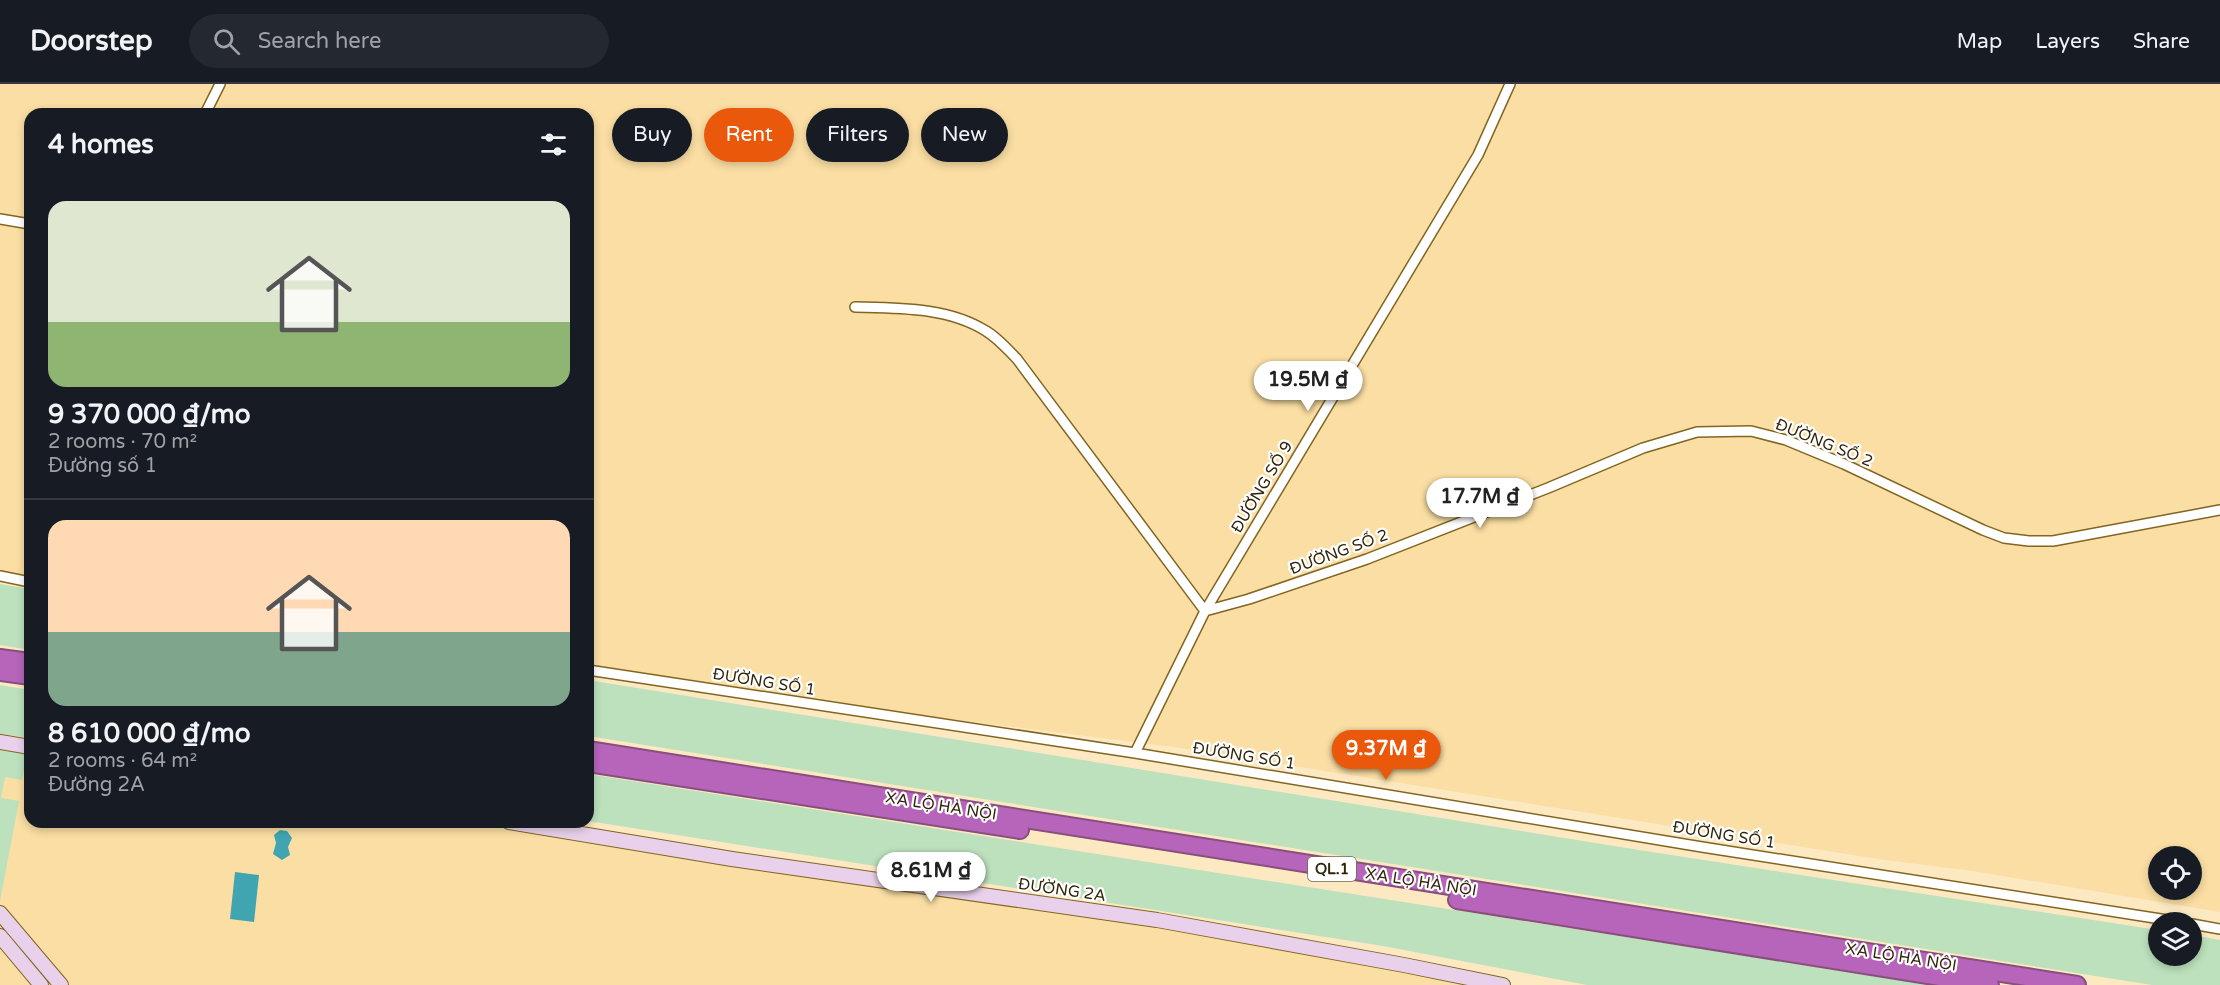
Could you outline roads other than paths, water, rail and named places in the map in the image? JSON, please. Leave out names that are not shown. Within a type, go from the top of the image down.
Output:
[{"type":"highway","points":[[0,658],[24,661]]},
{"type":"highway","points":[[0,672],[24,675]]},
{"type":"highway","name":"XA LỘ HÀ NỘI","points":[[594,751],[2077,985]]},
{"type":"highway","name":"XA LỘ HÀ NỘI","points":[[594,764],[1990,985]]},
{"type":"street","points":[[208,108],[219,84]]},
{"type":"street","name":"ĐƯỜNG SỐ 9","points":[[1136,753],[1205,611],[1478,155],[1510,84]]},
{"type":"street","points":[[0,219],[24,223]]},
{"type":"street","points":[[855,307],[934,312],[965,320],[987,331],[999,341],[1017,359],[1205,611]]},
{"type":"street","name":"ĐƯỜNG SỐ 2","points":[[1205,611],[1249,599],[1367,559],[1548,488],[1642,448],[1696,432],[1751,431],[1786,440],[1844,464],[1945,513],[2004,538],[2029,542],[2053,541],[2220,510]]},
{"type":"street","points":[[0,576],[24,581]]},
{"type":"street","name":"ĐƯỜNG SỐ 1","points":[[594,671],[1136,753],[1702,847],[2148,917]]},
{"type":"street","points":[[0,742],[24,746]]},
{"type":"street","name":"ĐƯỜNG 2A","points":[[544,828],[732,859],[1157,920],[1503,985]]},
{"type":"street","points":[[0,913],[61,985]]},
{"type":"street","points":[[2202,926],[2220,929]]},
{"type":"street","points":[[0,936],[40,985]]},
{"type":"water","points":[[280,830],[287,831],[292,838],[288,847],[290,855],[282,860],[273,854],[276,843],[274,835]]},
{"type":"water","points":[[235,872],[259,875],[254,922],[230,919]]}]
